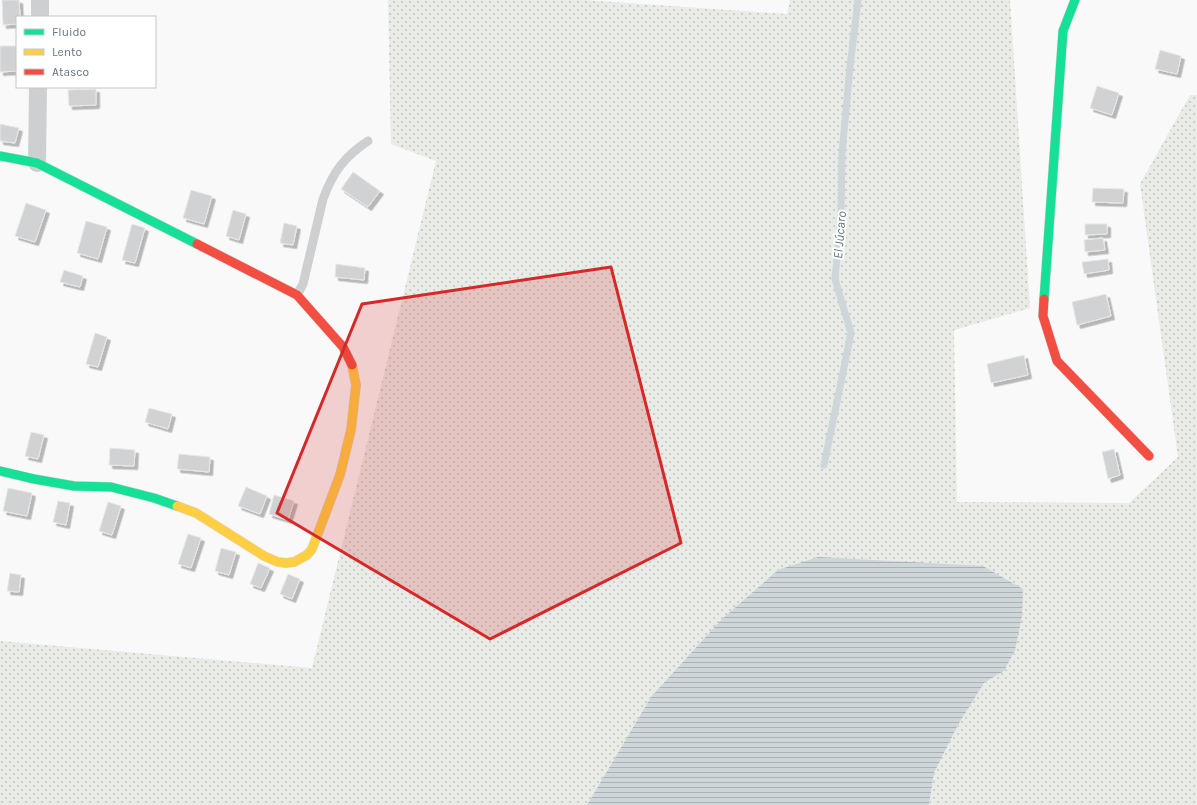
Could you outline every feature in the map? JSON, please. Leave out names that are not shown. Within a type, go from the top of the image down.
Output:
[{"type":"street","points":[[40,0],[40,16]]},
{"type":"street","points":[[1075,0],[1063,31],[1043,316],[1057,361],[1148,456]]},
{"type":"street","points":[[37,162],[38,88]]},
{"type":"street","points":[[0,156],[37,162],[297,295],[343,347],[352,364],[356,385],[351,430],[340,475],[312,549],[307,555],[294,562],[278,562],[264,556],[196,513],[154,498],[111,487],[74,486],[41,481],[0,470]]},
{"type":"lane","points":[[297,295],[305,278],[323,199],[328,185],[343,161],[368,141]]},
{"type":"highlighted area","points":[[611,267],[681,543],[490,639],[277,513],[362,304]]},
{"type":"shaded area","points":[[388,0],[584,0],[787,14],[790,0],[1010,0],[1030,308],[954,330],[957,502],[1129,503],[1178,457],[1140,184],[1190,95],[1197,95],[1197,805],[929,805],[934,773],[958,725],[984,683],[1004,671],[651,697],[587,805],[0,805],[0,641],[312,668],[436,161],[391,144]]},
{"type":"shaded area","points":[[818,557],[983,566],[1023,589],[1022,616],[1015,650],[1004,671],[984,683],[958,725],[934,773],[929,805],[587,805],[651,697],[721,620],[778,570]]},
{"type":"building","points":[[2,0],[19,0],[20,16],[16,16],[16,24],[3,25]]},
{"type":"building","points":[[0,46],[16,46],[16,71],[0,72]]},
{"type":"building","points":[[1160,50],[1181,56],[1177,74],[1155,69]]},
{"type":"building","points":[[1097,86],[1119,93],[1112,115],[1090,108]]},
{"type":"building","points":[[96,89],[96,105],[69,106],[68,90]]},
{"type":"building","points":[[0,124],[19,128],[15,143],[0,141]]},
{"type":"building","points":[[353,172],[380,191],[368,207],[341,189]]},
{"type":"building","points":[[1093,188],[1124,189],[1123,203],[1092,202]]},
{"type":"building","points":[[191,190],[212,196],[204,224],[183,218]]},
{"type":"building","points":[[26,203],[46,210],[35,242],[15,236]]},
{"type":"building","points":[[233,210],[246,214],[239,240],[226,236]]},
{"type":"building","points":[[86,221],[107,227],[98,259],[77,253]]},
{"type":"building","points":[[284,223],[297,226],[293,245],[280,243]]},
{"type":"building","points":[[132,224],[145,228],[135,263],[122,260]]},
{"type":"building","points":[[1085,224],[1107,224],[1107,234],[1085,235]]},
{"type":"building","points":[[1103,238],[1105,250],[1085,252],[1084,240]]},
{"type":"building","points":[[1108,259],[1109,270],[1084,274],[1082,262]]},
{"type":"building","points":[[336,264],[365,268],[364,280],[335,277]]},
{"type":"building","points":[[64,270],[83,276],[80,287],[60,282]]},
{"type":"building","points":[[1106,294],[1111,316],[1077,325],[1072,302]]},
{"type":"building","points":[[95,333],[107,337],[98,367],[86,364]]},
{"type":"building","points":[[1024,355],[1028,375],[991,383],[987,364]]},
{"type":"building","points":[[149,408],[172,414],[168,429],[145,422]]},
{"type":"building","points":[[31,432],[44,435],[38,459],[25,456]]},
{"type":"building","points":[[110,448],[135,450],[134,466],[109,465]]},
{"type":"building","points":[[1114,449],[1120,475],[1108,479],[1102,452]]},
{"type":"building","points":[[179,454],[210,457],[209,472],[177,469]]},
{"type":"building","points":[[246,487],[267,496],[260,514],[238,506]]},
{"type":"building","points":[[8,488],[32,493],[27,516],[3,511]]},
{"type":"building","points":[[274,495],[294,501],[288,520],[269,514]]},
{"type":"building","points":[[58,501],[70,503],[66,525],[53,522]]},
{"type":"building","points":[[108,502],[121,506],[112,535],[99,531]]},
{"type":"building","points":[[188,534],[201,538],[191,568],[178,564]]},
{"type":"building","points":[[221,548],[236,552],[229,575],[215,571]]},
{"type":"building","points":[[258,563],[270,568],[261,588],[250,584]]},
{"type":"building","points":[[10,573],[21,575],[19,592],[7,591]]},
{"type":"building","points":[[288,574],[300,579],[292,599],[280,594]]},
{"type":"waterway","name":"El Júcaro","points":[[824,465],[851,333],[835,279],[841,214],[842,153],[858,0]]},
{"type":"traffic: fast","points":[[1044,299],[1063,31],[1075,0]]},
{"type":"traffic: fast","points":[[0,156],[37,163],[197,244]]},
{"type":"traffic: fast","points":[[0,471],[74,486],[111,487],[154,498],[177,506]]},
{"type":"traffic: slow","points":[[177,506],[196,513],[264,556],[278,562],[294,562],[307,555],[312,549],[340,475],[351,430],[356,385],[352,365]]},
{"type":"traffic: jam","points":[[197,244],[297,295],[343,347],[352,365]]},
{"type":"traffic: jam","points":[[1044,299],[1043,316],[1057,361],[1149,456]]}]
